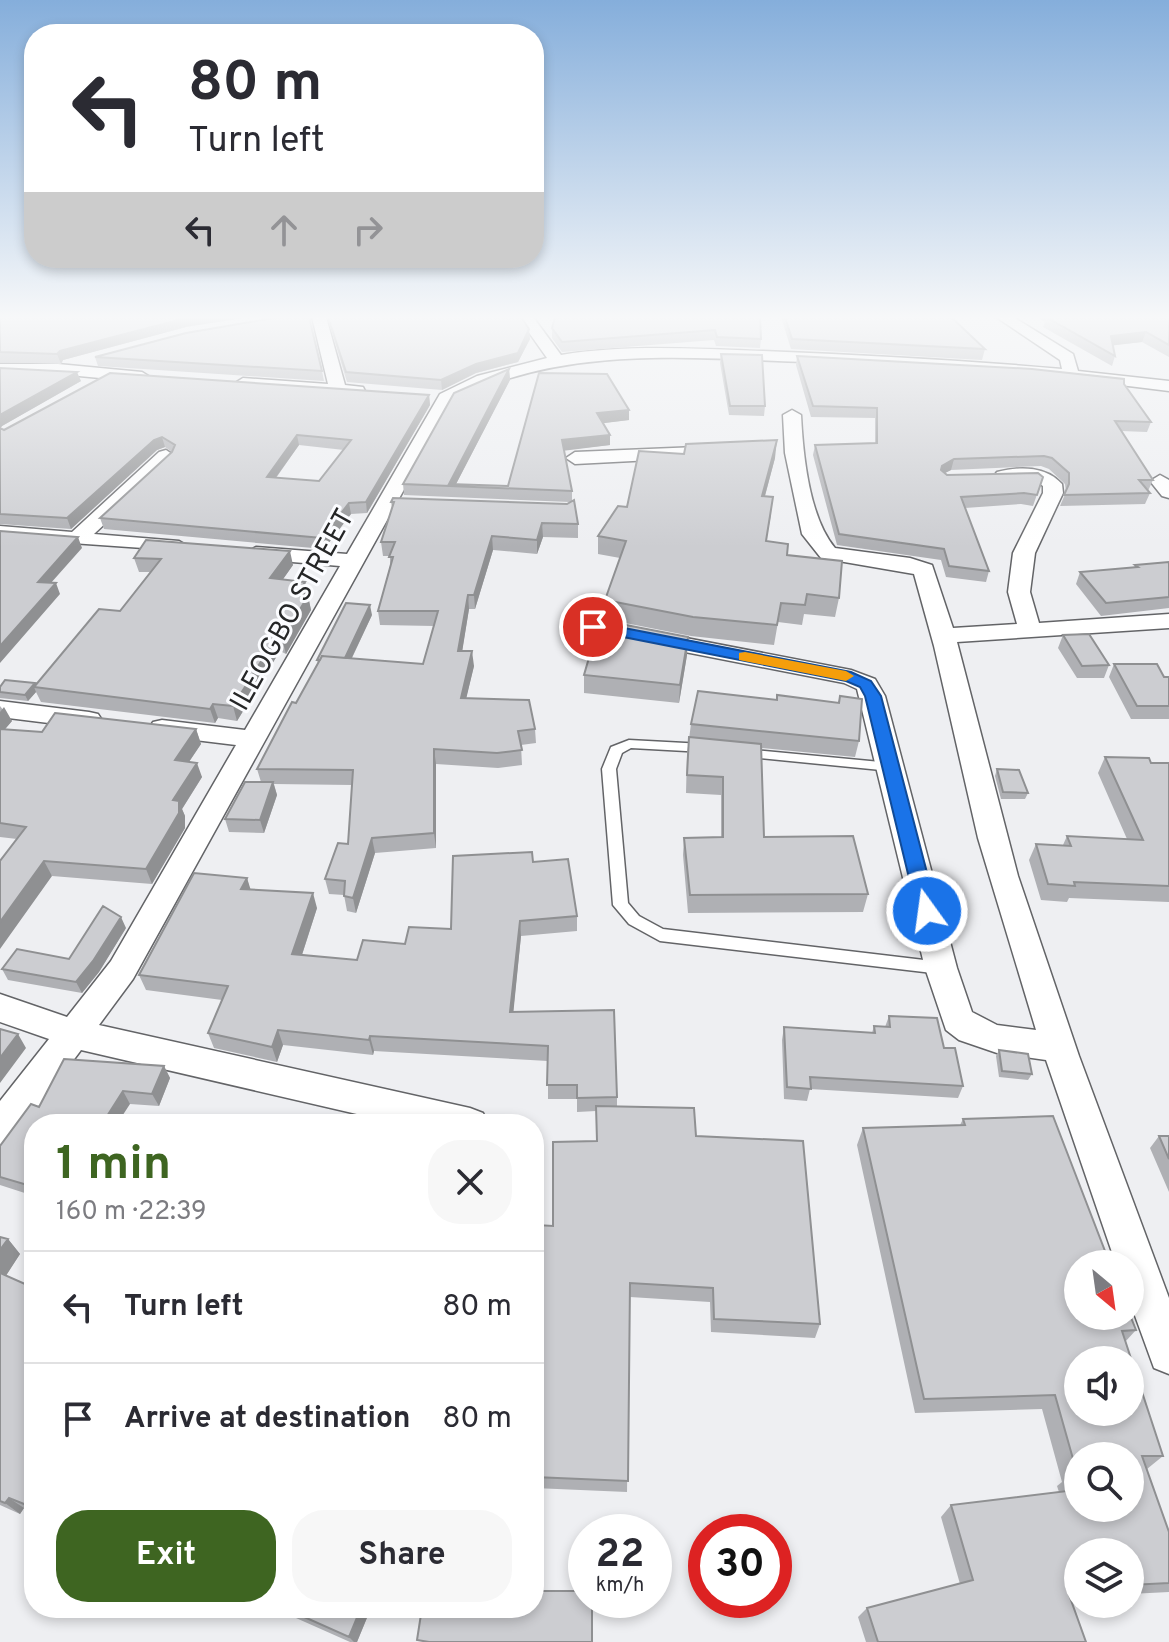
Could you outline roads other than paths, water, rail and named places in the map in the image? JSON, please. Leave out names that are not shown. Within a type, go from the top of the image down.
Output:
[{"type":"street","name":"ILEOGBO STREET","points":[[0,1129],[122,970],[324,616],[438,397],[446,394]]},
{"type":"street","points":[[792,415],[785,451],[812,534],[828,554],[910,564],[924,570],[944,636],[1003,875],[1169,1353]]},
{"type":"street","points":[[575,458],[742,451]]},
{"type":"street","points":[[76,539],[166,456]]},
{"type":"street","points":[[980,478],[1040,475],[1052,484],[1053,493],[1024,553],[1019,592],[1030,630]]},
{"type":"street","points":[[385,503],[415,504]]},
{"type":"street","points":[[0,532],[198,549]]},
{"type":"street","points":[[229,551],[351,561]]},
{"type":"street","points":[[944,636],[1169,621]]},
{"type":"street","points":[[593,627],[851,677],[866,684],[873,696],[941,968],[958,1020],[971,1030],[997,1039],[1061,1048]]},
{"type":"street","points":[[0,709],[110,722]]},
{"type":"street","points":[[142,726],[252,739]]},
{"type":"street","points":[[0,1008],[75,1034],[426,1114]]},
{"type":"lane","points":[[891,767],[654,744],[629,744],[616,750],[609,769],[621,905],[634,920],[660,935],[941,968]]}]
